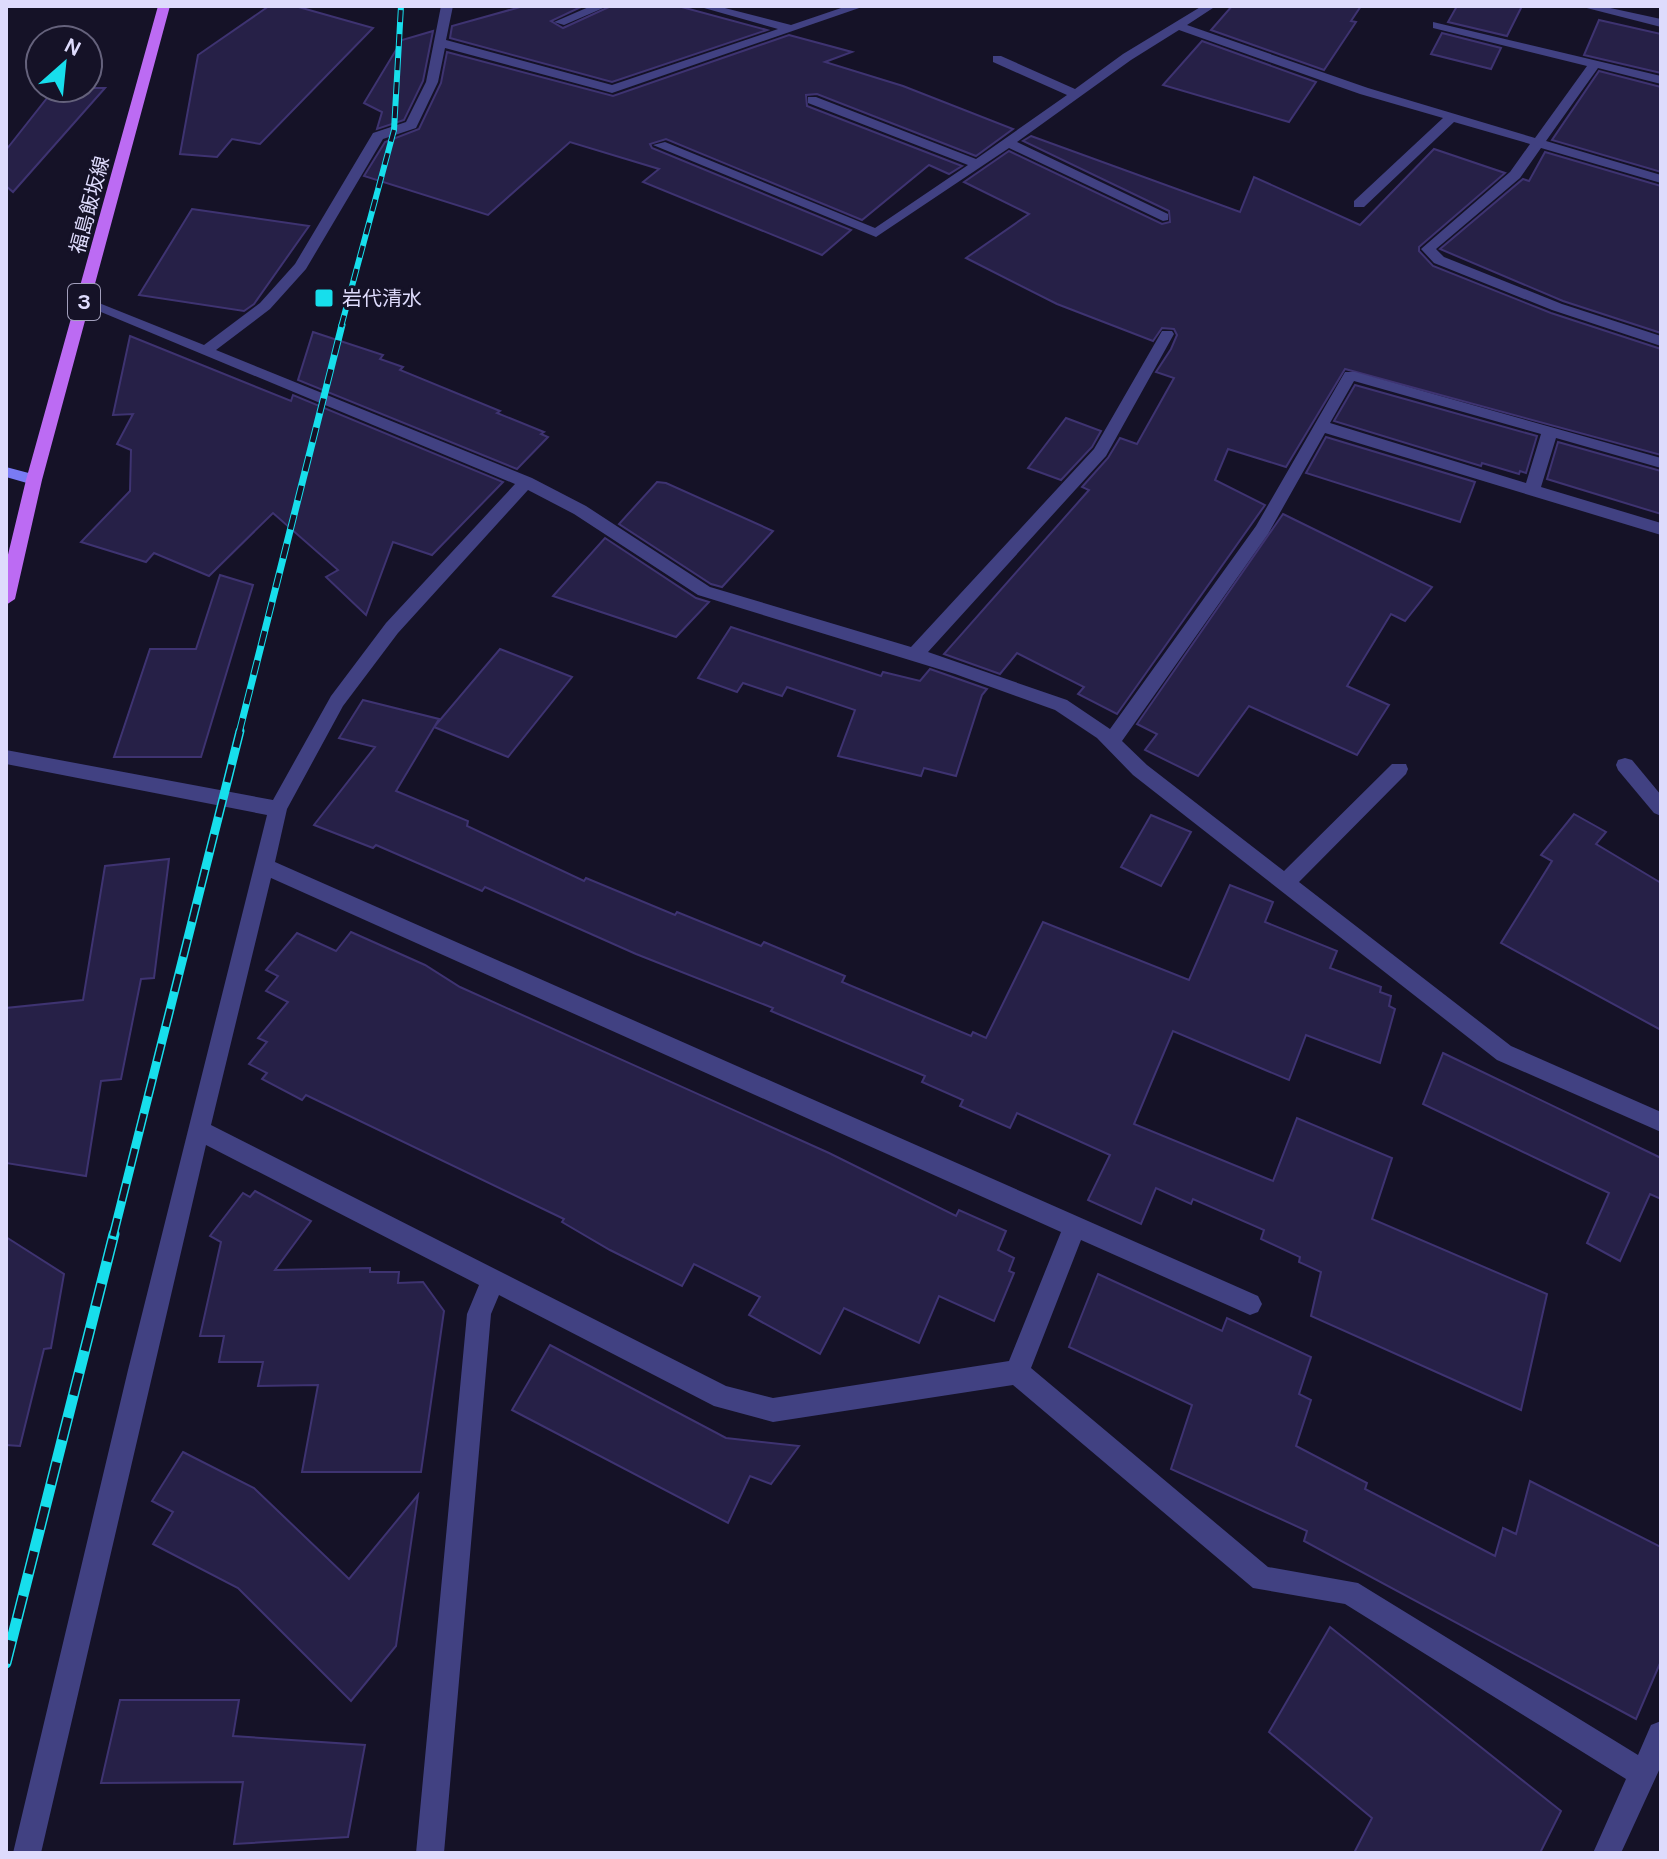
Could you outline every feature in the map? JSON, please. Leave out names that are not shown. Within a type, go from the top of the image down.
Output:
[{"type":"main road","name":"福島飯坂線","points":[[6,599],[34,480],[164,6]]},
{"type":"street","points":[[207,350],[265,306],[301,266],[378,136],[411,125],[432,82],[447,6]]},
{"type":"street","points":[[560,22],[602,6]]},
{"type":"street","points":[[703,6],[792,29]]},
{"type":"street","points":[[438,42],[612,89],[859,6]]},
{"type":"street","points":[[660,145],[876,233],[1076,94],[1210,6]]},
{"type":"street","points":[[1585,6],[1661,23]]},
{"type":"street","points":[[1437,25],[1661,80]]},
{"type":"street","points":[[1178,26],[1452,117],[1661,179]]},
{"type":"street","points":[[997,59],[1076,94]]},
{"type":"street","points":[[1595,64],[1515,175],[1428,249],[1439,260],[1528,296],[1661,341]]},
{"type":"street","points":[[812,100],[978,164]]},
{"type":"street","points":[[1359,204],[1452,117]]},
{"type":"street","points":[[1008,143],[1163,217]]},
{"type":"street","points":[[84,302],[526,482],[580,510],[704,591],[1061,705],[1112,741],[1140,770],[1504,1053],[1661,1122]]},
{"type":"street","points":[[914,656],[1100,452],[1167,334]]},
{"type":"street","points":[[1112,741],[1262,530],[1350,375],[1661,463]]},
{"type":"street","points":[[1321,426],[1661,529]]},
{"type":"street","points":[[1532,490],[1550,431]]},
{"type":"street","points":[[6,472],[34,480]]},
{"type":"street","points":[[27,1853],[278,809],[337,701],[392,628],[526,482]]},
{"type":"street","points":[[6,757],[278,809]]},
{"type":"street","points":[[1625,765],[1661,808]]},
{"type":"street","points":[[1285,883],[1399,769]]},
{"type":"street","points":[[263,866],[1250,1304]]},
{"type":"street","points":[[199,1130],[723,1397],[773,1410],[1017,1372],[1262,1579],[1349,1592],[1643,1774]]},
{"type":"street","points":[[1017,1372],[1075,1226]]},
{"type":"street","points":[[430,1853],[479,1314],[493,1280]]},
{"type":"street","points":[[1607,1853],[1661,1735]]},
{"type":"building","points":[[269,6],[295,6],[373,28],[260,144],[232,139],[217,157],[180,154],[198,55]]},
{"type":"building","points":[[524,6],[583,6],[551,21],[563,28],[611,6],[678,6],[767,30],[612,82],[450,38],[452,26]]},
{"type":"building","points":[[1232,6],[1361,6],[1351,21],[1356,22],[1324,70],[1211,30]]},
{"type":"building","points":[[1457,6],[1522,6],[1507,36],[1448,22]]},
{"type":"building","points":[[1599,20],[1661,34],[1661,73],[1584,55]]},
{"type":"building","points":[[433,31],[423,81],[404,120],[377,129],[382,112],[364,103],[402,40]]},
{"type":"building","points":[[1442,33],[1501,48],[1491,69],[1431,54]]},
{"type":"building","points":[[789,35],[852,52],[825,62],[903,86],[1013,129],[976,156],[817,94],[806,95],[807,106],[962,166],[949,174],[929,165],[862,220],[666,139],[650,144],[652,148],[851,230],[822,255],[643,182],[659,169],[570,142],[488,215],[364,176],[385,142],[419,129],[441,83],[447,52],[613,96]]},
{"type":"building","points":[[1202,41],[1316,82],[1289,122],[1163,85]]},
{"type":"building","points":[[1599,71],[1661,87],[1661,172],[1552,140]]},
{"type":"building","points":[[42,104],[91,104],[13,192],[6,186],[6,150]]},
{"type":"building","points":[[1031,136],[1240,212],[1254,177],[1360,225],[1434,149],[1505,173],[1419,247],[1419,251],[1433,266],[1551,313],[1661,349],[1661,455],[1345,369],[1286,467],[1228,449],[1215,480],[1265,505],[1117,714],[1078,694],[1084,687],[1017,653],[1000,674],[944,654],[1089,490],[1082,487],[1108,458],[1120,438],[1137,444],[1174,378],[1156,372],[1177,335],[1174,329],[1162,328],[1153,341],[1057,304],[966,258],[1029,214],[964,182],[1009,151],[1162,224],[1170,222],[1169,211],[1023,141]]},
{"type":"building","points":[[1545,152],[1661,186],[1661,333],[1563,301],[1440,249],[1523,179],[1529,181]]},
{"type":"building","points":[[192,209],[309,226],[254,304],[244,311],[139,295]]},
{"type":"building","points":[[313,332],[383,355],[380,359],[403,367],[400,370],[500,411],[497,413],[544,432],[541,434],[548,437],[517,469],[298,380]]},
{"type":"building","points":[[130,336],[291,401],[293,395],[503,482],[432,555],[393,542],[366,615],[326,577],[338,570],[273,513],[209,576],[154,553],[146,562],[81,542],[130,491],[131,450],[117,444],[133,414],[113,415]]},
{"type":"building","points":[[1355,385],[1537,436],[1526,473],[1520,471],[1519,474],[1482,463],[1481,466],[1334,421]]},
{"type":"building","points":[[1066,418],[1101,431],[1092,447],[1061,480],[1028,468]]},
{"type":"building","points":[[1326,437],[1475,482],[1460,522],[1306,473]]},
{"type":"building","points":[[1558,442],[1661,471],[1661,514],[1547,479]]},
{"type":"building","points":[[657,482],[666,483],[773,531],[722,587],[711,584],[619,524]]},
{"type":"building","points":[[1283,514],[1432,587],[1405,621],[1391,614],[1347,686],[1389,705],[1357,755],[1249,706],[1198,776],[1145,750],[1157,734],[1137,724]]},
{"type":"building","points":[[605,538],[696,598],[709,602],[676,637],[553,596]]},
{"type":"building","points":[[220,575],[253,585],[201,757],[114,757],[150,649],[196,649]]},
{"type":"building","points":[[731,627],[881,676],[883,672],[920,681],[930,669],[987,689],[982,695],[956,776],[924,768],[921,776],[838,756],[855,710],[787,687],[782,696],[743,683],[737,692],[698,678]]},
{"type":"building","points":[[500,649],[572,677],[508,757],[434,727]]},
{"type":"building","points":[[363,700],[439,719],[396,791],[468,821],[467,826],[584,881],[586,878],[761,946],[764,942],[845,976],[842,982],[971,1036],[973,1032],[986,1038],[1043,922],[1189,980],[1230,885],[1273,902],[1265,922],[1337,951],[1330,968],[1381,987],[1380,992],[1391,996],[1389,1006],[1395,1009],[1380,1063],[1306,1035],[1289,1080],[1173,1031],[1134,1124],[1273,1181],[1297,1118],[1392,1158],[1372,1219],[1547,1294],[1521,1410],[1311,1316],[1321,1272],[1299,1262],[1300,1257],[1261,1239],[1264,1230],[1193,1199],[1191,1204],[1156,1188],[1141,1224],[1088,1200],[1110,1155],[1017,1113],[1010,1128],[960,1106],[963,1100],[922,1082],[925,1076],[771,1011],[773,1008],[636,954],[485,887],[482,891],[376,845],[373,848],[314,825],[375,747],[339,738]]},
{"type":"building","points":[[1574,814],[1606,832],[1596,844],[1661,883],[1661,1030],[1501,943],[1552,861],[1541,855]]},
{"type":"building","points":[[1151,815],[1191,832],[1161,886],[1121,867]]},
{"type":"building","points":[[169,859],[154,978],[141,979],[121,1079],[101,1081],[86,1176],[6,1163],[6,1008],[83,1000],[105,866]]},
{"type":"building","points":[[351,932],[425,965],[460,987],[829,1153],[956,1216],[959,1210],[1006,1231],[998,1250],[1014,1258],[1009,1271],[1014,1273],[994,1321],[939,1296],[919,1343],[844,1308],[820,1354],[749,1315],[760,1297],[694,1264],[682,1286],[610,1250],[562,1222],[564,1219],[306,1095],[302,1100],[262,1079],[267,1073],[249,1064],[267,1042],[258,1038],[288,1002],[266,991],[278,976],[266,970],[297,933],[336,951]]},
{"type":"building","points":[[1443,1053],[1661,1158],[1661,1199],[1650,1194],[1620,1261],[1587,1243],[1609,1193],[1423,1104]]},
{"type":"building","points":[[255,1191],[311,1221],[275,1270],[370,1268],[370,1272],[399,1272],[398,1283],[423,1282],[444,1311],[421,1472],[302,1472],[318,1385],[258,1386],[263,1362],[219,1362],[224,1336],[200,1336],[221,1242],[210,1236],[243,1193],[250,1197]]},
{"type":"building","points":[[6,1237],[64,1274],[51,1348],[44,1349],[20,1446],[6,1445]]},
{"type":"building","points":[[1098,1274],[1222,1331],[1227,1318],[1311,1357],[1299,1394],[1311,1400],[1296,1446],[1367,1483],[1365,1489],[1495,1556],[1503,1528],[1516,1534],[1530,1481],[1661,1547],[1661,1661],[1636,1719],[1304,1541],[1307,1531],[1171,1469],[1192,1405],[1069,1347]]},
{"type":"building","points":[[550,1345],[726,1438],[799,1446],[771,1484],[750,1476],[728,1523],[512,1410]]},
{"type":"building","points":[[183,1452],[254,1488],[349,1579],[418,1495],[396,1646],[351,1701],[238,1588],[153,1544],[173,1512],[152,1501]]},
{"type":"building","points":[[1330,1627],[1561,1811],[1540,1853],[1354,1853],[1372,1818],[1269,1732]]},
{"type":"building","points":[[120,1700],[239,1700],[233,1736],[365,1745],[348,1837],[234,1844],[243,1782],[101,1783]]},
{"type":"railway","points":[[341,327],[394,130],[401,6]]},
{"type":"railway","points":[[239,733],[342,325]]},
{"type":"railway","points":[[113,1236],[240,731]]},
{"type":"railway","points":[[6,1663],[114,1234]]},
{"type":"place","name":"岩代清水","points":[[324,298]]}]
